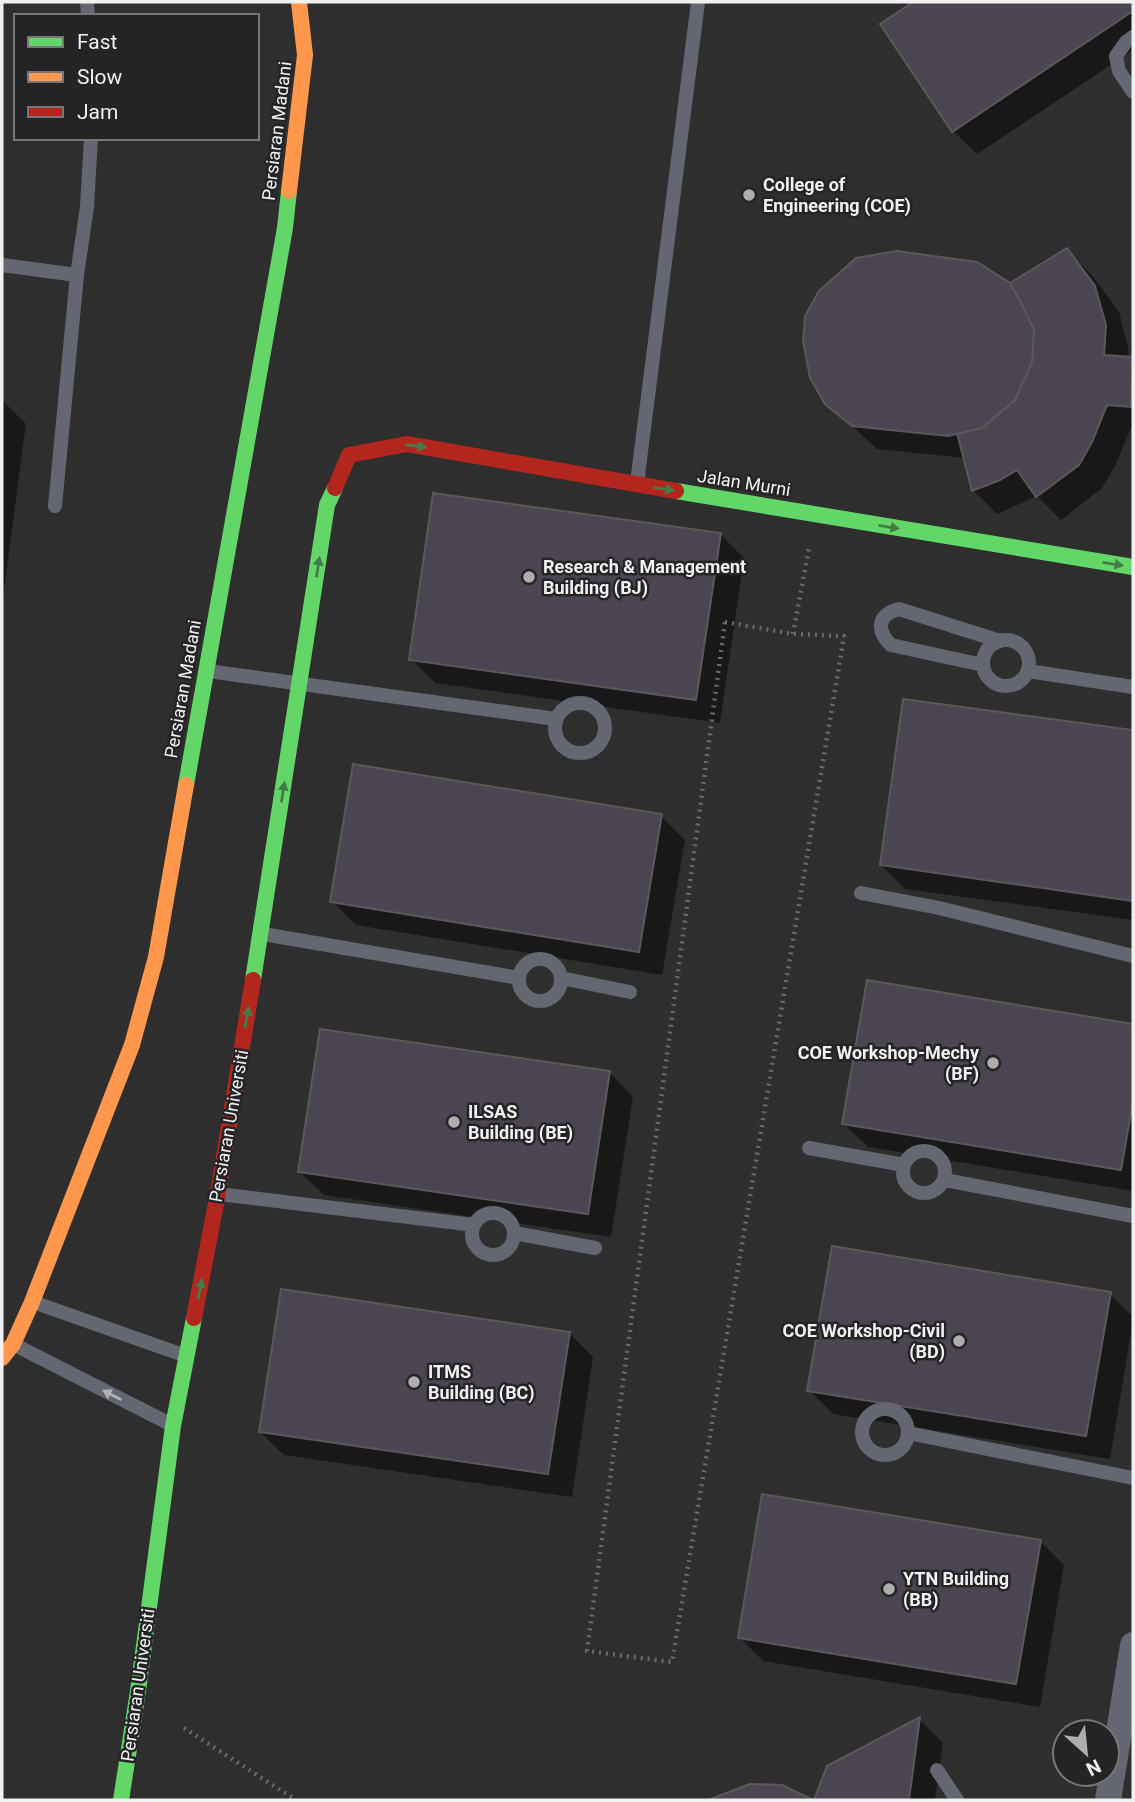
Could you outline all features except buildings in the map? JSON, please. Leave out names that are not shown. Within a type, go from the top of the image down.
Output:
[{"type":"street","name":"Persiaran Madani","points":[[2,1358],[13,1344],[32,1302],[132,1045],[156,957],[285,228],[305,55],[299,2]]},
{"type":"street","name":"Jalan Murni","points":[[349,455],[407,443],[637,485],[1133,567]]},
{"type":"street","name":"Persiaran Universiti","points":[[121,1800],[173,1426],[218,1193],[327,505],[349,455]]},
{"type":"street","points":[[1108,1800],[1133,1645]]},
{"type":"lane","points":[[637,485],[698,2]]},
{"type":"lane","points":[[1133,37],[1116,56],[1119,71],[1133,92]]},
{"type":"lane","points":[[55,506],[77,275],[87,207],[91,140]]},
{"type":"lane","points":[[2,265],[77,275]]},
{"type":"lane","points":[[983,665],[891,645],[881,631],[881,620],[888,612],[899,609],[1000,641],[1019,644],[1030,662],[1022,680],[1013,685],[1003,686],[993,682],[983,665],[991,646],[1000,641]]},
{"type":"lane","points":[[206,671],[556,719]]},
{"type":"lane","points":[[1028,671],[1133,687]]},
{"type":"lane","points":[[861,893],[939,908],[1133,956]]},
{"type":"lane","points":[[261,934],[519,978]]},
{"type":"lane","points":[[540,959],[550,961],[558,968],[561,978],[560,987],[555,994],[540,1001],[524,994],[519,978],[522,968],[530,961],[540,959]]},
{"type":"lane","points":[[561,978],[630,992]]},
{"type":"lane","points":[[809,1148],[904,1164]]},
{"type":"lane","points":[[918,1151],[936,1154],[943,1161],[945,1180],[931,1193],[913,1190],[906,1183],[904,1164],[918,1151]]},
{"type":"lane","points":[[945,1180],[1133,1216]]},
{"type":"lane","points":[[218,1193],[474,1225]]},
{"type":"lane","points":[[488,1213],[498,1213],[506,1217],[512,1224],[514,1233],[513,1243],[507,1251],[498,1255],[488,1255],[480,1251],[471,1234],[480,1217],[488,1213]]},
{"type":"lane","points":[[514,1233],[595,1248]]},
{"type":"lane","points":[[32,1302],[187,1356]]},
{"type":"lane","points":[[13,1344],[173,1426]]},
{"type":"lane","points":[[908,1433],[1133,1478]]},
{"type":"lane","points":[[937,1770],[957,1800]]},
{"type":"path","points":[[793,634],[815,514]]},
{"type":"path","points":[[725,622],[793,634],[844,636],[672,1662],[587,1651],[725,622]]},
{"type":"path","points":[[184,1728],[296,1800]]},
{"type":"traffic: fast","points":[[186,785],[285,228],[289,191]]},
{"type":"traffic: fast","points":[[253,980],[327,505],[335,488]]},
{"type":"traffic: fast","points":[[676,491],[1133,567]]},
{"type":"traffic: fast","points":[[121,1800],[173,1426],[194,1318]]},
{"type":"traffic: slow","points":[[289,191],[305,55],[299,2]]},
{"type":"traffic: slow","points":[[2,1358],[13,1344],[32,1302],[132,1045],[156,957],[186,785]]},
{"type":"traffic: jam","points":[[335,488],[349,455],[407,444],[676,491]]},
{"type":"traffic: jam","points":[[194,1318],[218,1193],[253,980]]},
{"type":"place","name":"College of Engineering (COE)","points":[[749,195]]},
{"type":"place","name":"Research & Management Building (BJ)","points":[[529,577]]},
{"type":"place","name":"COE Workshop-Mechy (BF)","points":[[993,1063]]},
{"type":"place","name":"ILSAS Building (BE)","points":[[454,1122]]},
{"type":"place","name":"COE Workshop-Civil (BD)","points":[[959,1341]]},
{"type":"place","name":"ITMS Building (BC)","points":[[414,1382]]},
{"type":"place","name":"YTN Building (BB)","points":[[889,1589]]}]
